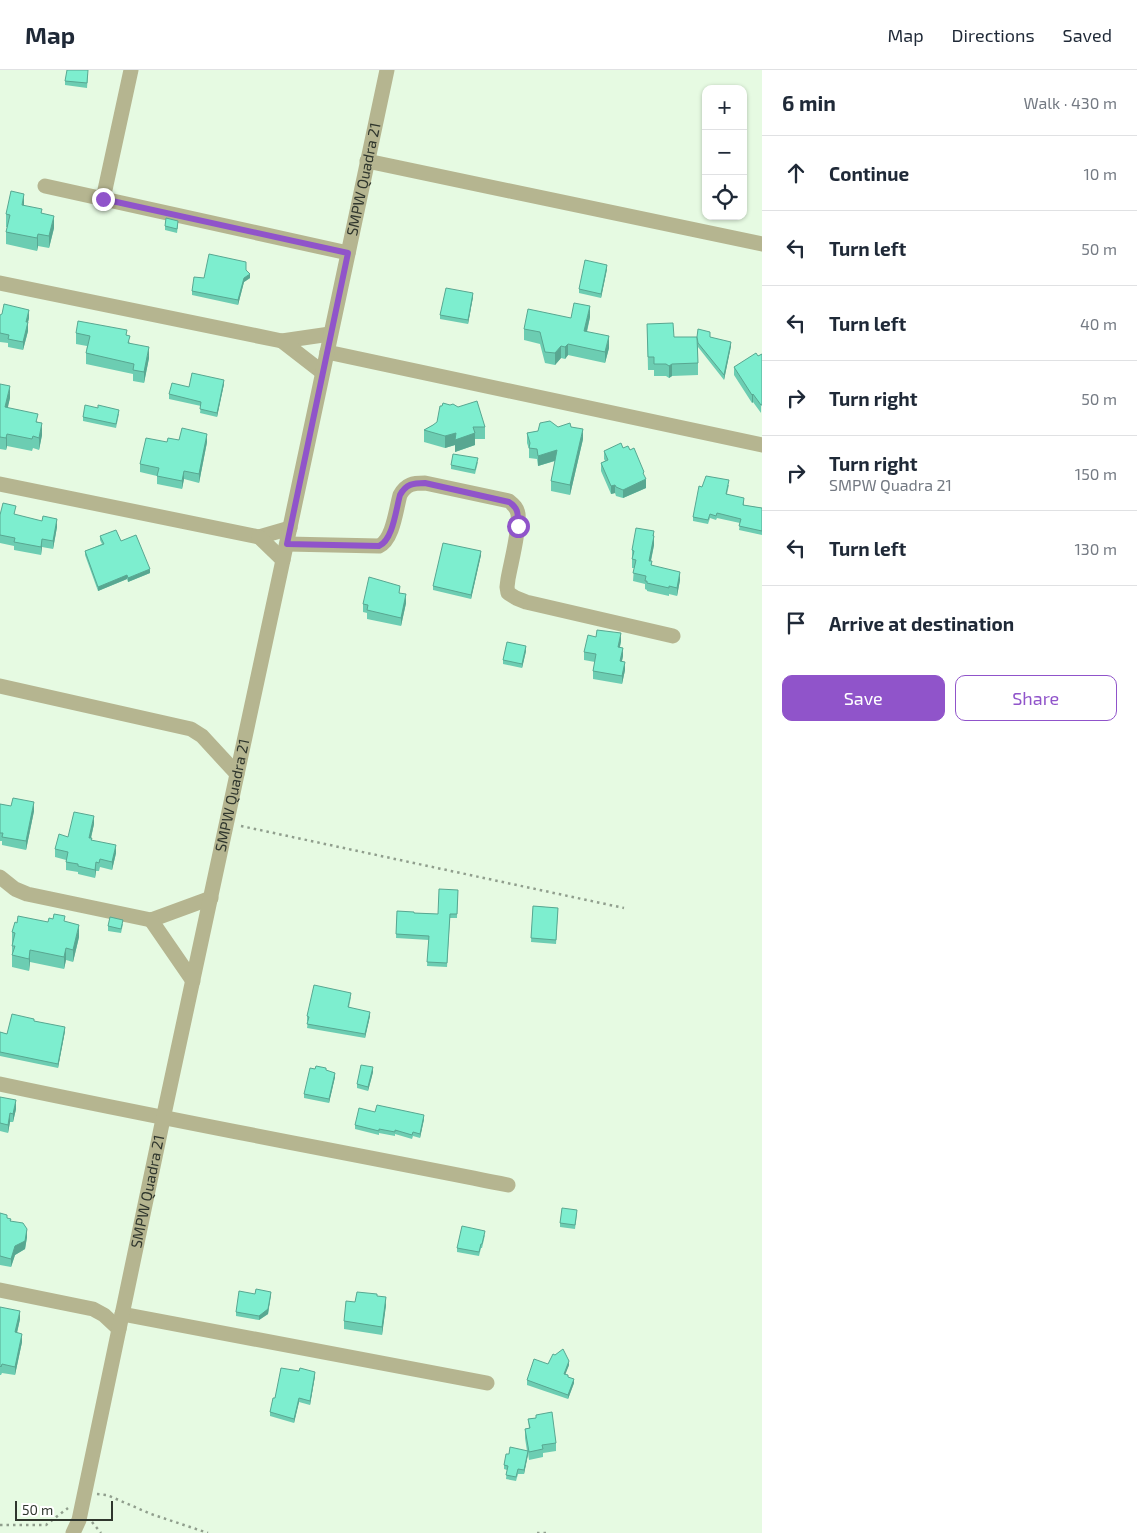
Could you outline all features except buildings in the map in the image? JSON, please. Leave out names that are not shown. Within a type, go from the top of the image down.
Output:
[{"type":"street","points":[[103,199],[131,70]]},
{"type":"street","name":"SMPW Quadra 21","points":[[80,1517],[387,70]]},
{"type":"street","points":[[367,161],[762,244]]},
{"type":"street","points":[[45,186],[348,253]]},
{"type":"street","points":[[0,283],[282,341],[330,334]]},
{"type":"street","points":[[282,341],[322,372]]},
{"type":"street","points":[[327,352],[762,445]]},
{"type":"street","points":[[287,544],[379,546],[387,541],[390,534],[400,495],[408,485],[414,483],[425,483],[509,502],[517,509],[518,526],[508,579],[508,593],[526,602],[672,636]]},
{"type":"street","points":[[0,484],[259,537],[290,528]]},
{"type":"street","points":[[259,537],[283,560]]},
{"type":"street","points":[[0,686],[191,729],[202,736],[237,774]]},
{"type":"street","points":[[0,877],[15,889],[27,894],[151,920],[211,898]]},
{"type":"street","points":[[151,920],[193,981]]},
{"type":"street","points":[[0,1084],[163,1119],[508,1185]]},
{"type":"street","points":[[0,1290],[93,1309],[120,1322],[487,1384]]},
{"type":"path","points":[[227,823],[624,908]]},
{"type":"path","points":[[80,1517],[107,1495],[151,1514],[208,1533]]},
{"type":"path","points":[[0,1525],[46,1525],[71,1505],[80,1517],[102,1533]]},
{"type":"path","points":[[537,1533],[546,1533]]},
{"type":"route","points":[[103,199],[348,253],[287,544],[379,546],[387,541],[390,534],[400,495],[408,485],[414,483],[425,483],[514,504],[517,509],[518,526]]}]
